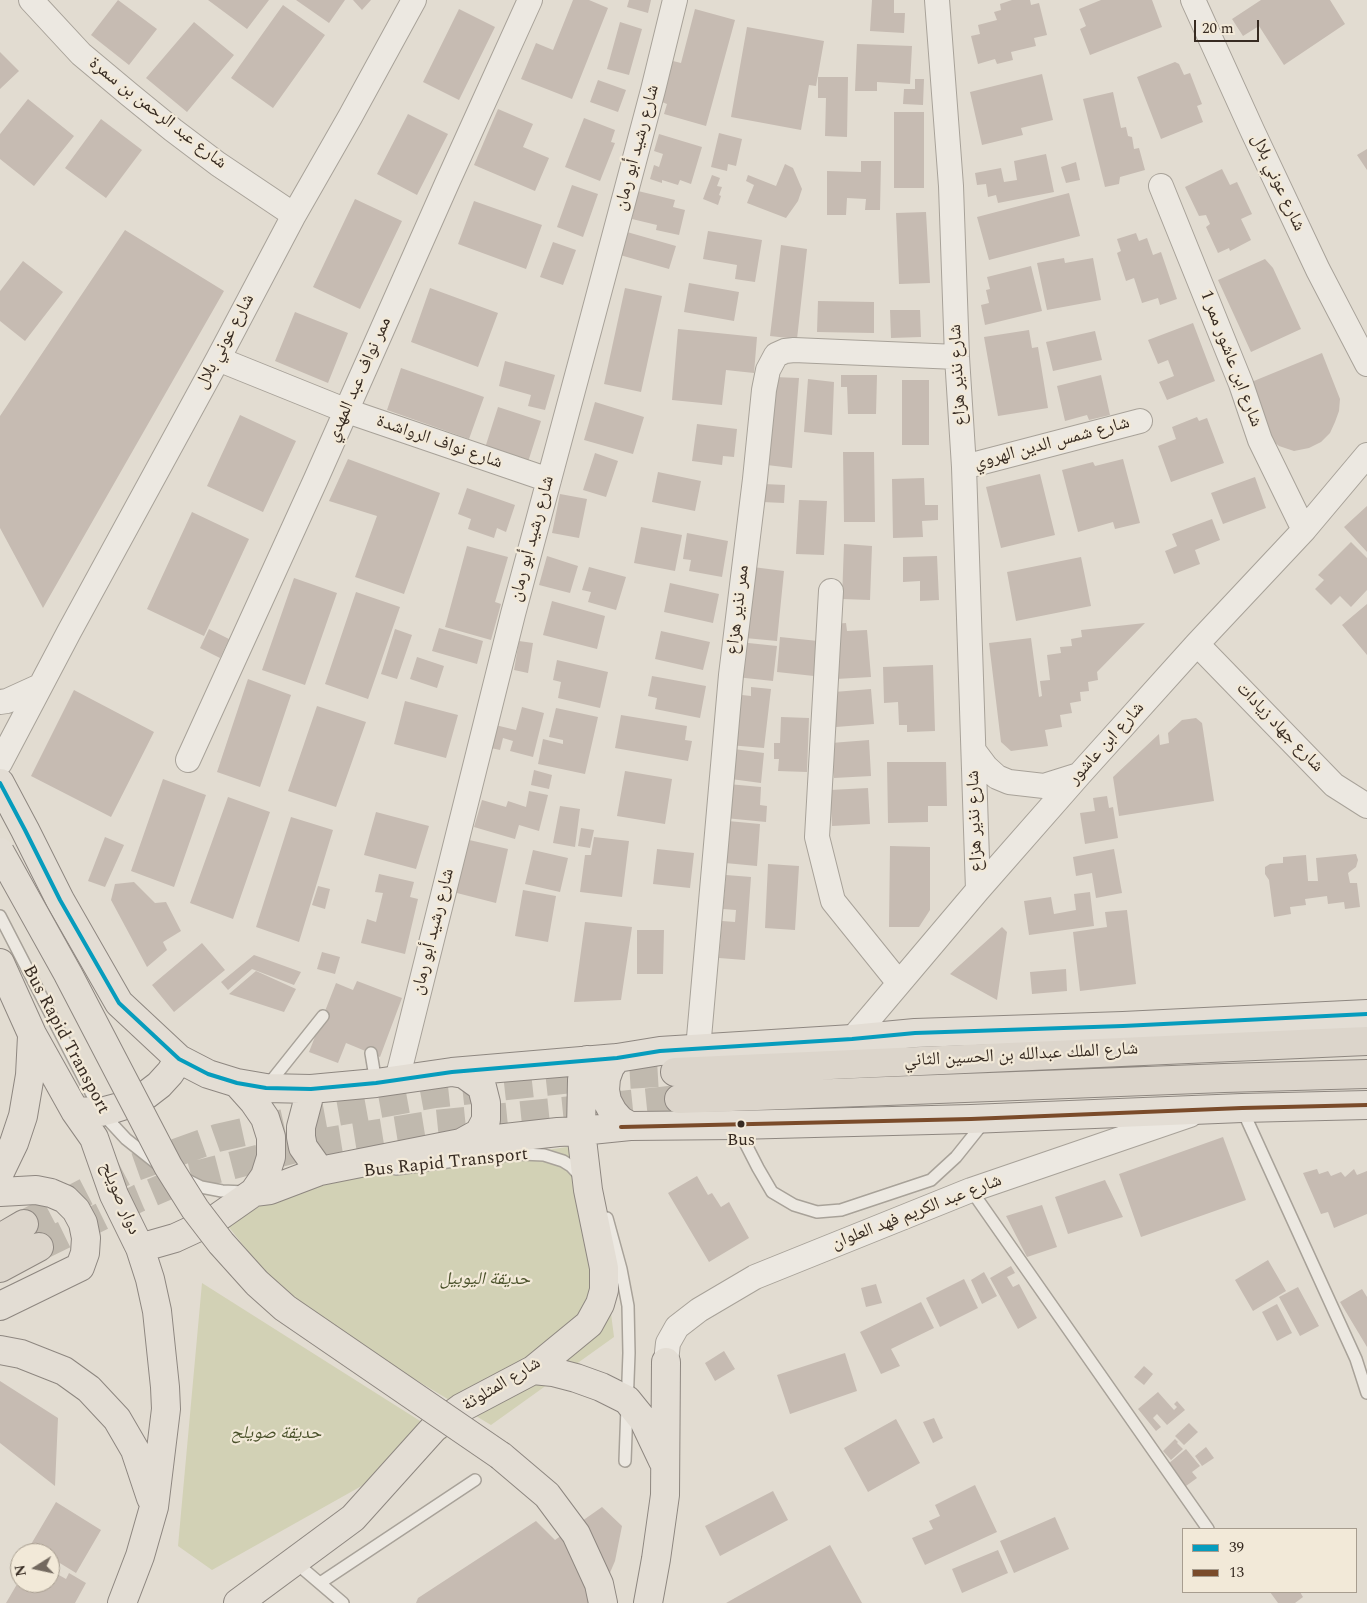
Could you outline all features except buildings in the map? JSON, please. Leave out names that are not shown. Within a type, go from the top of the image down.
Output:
[{"type":"highway","name":"شارع الملك عبدالله بن الحسين الثاني","points":[[676,1072],[1367,1041]]},
{"type":"highway","name":"شارع الملك عبدالله بن الحسين الثاني","points":[[679,1099],[1367,1074]]},
{"type":"highway","points":[[0,1238],[24,1224]]},
{"type":"highway","points":[[0,1268],[39,1247]]},
{"type":"main road","points":[[0,783],[60,900],[119,1003],[179,1059],[208,1074],[237,1083],[266,1088],[311,1089],[452,1072],[617,1058],[660,1051],[915,1033],[1123,1026],[1367,1014]]},
{"type":"main road","points":[[0,852],[63,966],[168,1166],[194,1208],[221,1243],[257,1283],[285,1308],[501,1456],[547,1495],[576,1534],[599,1584],[602,1603]]},
{"type":"main road","name":"دوار صويلح","points":[[0,963],[32,1034],[88,1111],[94,1138],[114,1195],[140,1248],[175,1238],[214,1220],[254,1192],[265,1176],[271,1157],[272,1137],[265,1118],[237,1083]]},
{"type":"main road","points":[[0,1172],[14,1143],[23,1116],[30,1076],[32,1034]]},
{"type":"main road","points":[[617,1058],[610,1067],[606,1078],[605,1090],[607,1101],[620,1120],[630,1126]]},
{"type":"main road","points":[[88,1111],[116,1108],[132,1103],[146,1095],[170,1073],[179,1059]]},
{"type":"main road","name":"شارع المثلوثة","points":[[238,1603],[353,1518],[434,1428],[461,1408],[533,1370],[589,1324],[600,1304],[604,1290],[604,1268],[596,1188],[586,1131],[582,1080],[587,1060]]},
{"type":"main road","points":[[452,1072],[464,1074],[482,1087],[486,1103],[486,1120],[479,1132],[461,1143]]},
{"type":"main road","points":[[311,1089],[301,1127],[301,1137],[303,1147],[320,1170]]},
{"type":"main road","points":[[254,1192],[270,1190],[320,1170],[461,1143],[630,1126],[736,1126],[1367,1105]]},
{"type":"main road","points":[[0,1192],[36,1190],[51,1192],[65,1199],[76,1210],[84,1223],[86,1238],[85,1253],[80,1267],[0,1306]]},
{"type":"main road","points":[[122,1603],[140,1556],[154,1507],[166,1409],[166,1387],[157,1311],[150,1279],[140,1248]]},
{"type":"main road","points":[[0,1350],[21,1354],[64,1371],[89,1389],[116,1419],[135,1450],[154,1507]]},
{"type":"main road","points":[[648,1603],[665,1495],[666,1362]]},
{"type":"main road","points":[[533,1370],[553,1372],[576,1378],[601,1387],[627,1400],[644,1421],[666,1467]]},
{"type":"street","name":"شارع عبد الرحمن بن سمرة","points":[[31,0],[81,54],[130,95],[218,164],[294,215]]},
{"type":"street","name":"شارع عوني بلال","points":[[0,763],[294,215],[414,0]]},
{"type":"street","name":"ممر نواف عبد المهدي","points":[[188,760],[347,411],[530,0]]},
{"type":"street","name":"شارع رشيد أبو رمان","points":[[386,1081],[549,480],[653,90],[675,0]]},
{"type":"street","name":"شارع نذير هزاع","points":[[937,0],[952,186],[957,357],[964,467],[978,890]]},
{"type":"street","name":"شارع عوني بلال","points":[[1193,0],[1318,270],[1367,364]]},
{"type":"street","name":"شارع ابن عاشور ممر 1","points":[[1161,186],[1234,367],[1260,440],[1304,530]]},
{"type":"street","name":"ممر نذير هزاع","points":[[698,1049],[731,675],[764,390],[768,370],[776,354],[794,350],[957,357]]},
{"type":"street","name":"شارع نواف الرواشدة","points":[[218,359],[347,411],[549,480]]},
{"type":"street","name":"شارع شمس الدين الهروي","points":[[964,467],[1140,421]]},
{"type":"street","name":"شارع ابن عاشور","points":[[852,1038],[1079,775],[1197,644],[1304,530],[1367,455]]},
{"type":"street","points":[[831,591],[816,837],[832,901],[900,983]]},
{"type":"street","name":"شارع جهاد زيادات","points":[[1197,644],[1334,784],[1367,806]]},
{"type":"street","points":[[0,702],[7,701],[40,686]]},
{"type":"street","name":"شارع نذير هزاع","points":[[974,751],[986,768],[1009,782],[1044,786],[1079,775]]},
{"type":"street","name":"شارع عبد الكريم فهد العلوان","points":[[666,1362],[668,1343],[677,1327],[699,1310],[755,1276],[971,1190],[1205,1110]]},
{"type":"lane","name":"Bus Rapid Transport","points":[[0,916],[88,1111],[112,1125],[139,1150],[170,1173],[208,1188],[222,1191],[254,1192]]},
{"type":"lane","points":[[266,1088],[323,1016]]},
{"type":"lane","points":[[371,1053],[386,1081]]},
{"type":"lane","points":[[1242,1108],[1356,1359],[1367,1393]]},
{"type":"lane","points":[[736,1126],[772,1192],[794,1205],[818,1212],[841,1210],[931,1180],[956,1157],[987,1118]]},
{"type":"lane","name":"Bus Rapid Transport","points":[[320,1170],[340,1173],[384,1170],[522,1154],[544,1155],[563,1161],[571,1166],[584,1181],[596,1188],[621,1268],[628,1306],[629,1353],[625,1461]]},
{"type":"lane","points":[[971,1190],[1207,1528]]},
{"type":"lane","points":[[320,1583],[475,1480]]},
{"type":"lane","points":[[294,1560],[343,1603]]},
{"type":"green space","name":"حديقة اليوبيل","points":[[567,1147],[591,1156],[614,1337],[491,1425],[336,1332],[262,1269],[228,1226],[289,1188]]},
{"type":"green space","name":"حديقة صويلح","points":[[202,1283],[447,1438],[212,1570],[178,1546]]},
{"type":"tunnel","points":[[24,1224],[130,1169],[217,1138],[320,1115],[435,1094],[591,1077],[675,1072]]},
{"type":"tunnel","points":[[39,1247],[139,1198],[191,1176],[323,1142],[435,1124],[679,1099]]},
{"type":"transit line","name":"39","points":[[0,783],[60,900],[119,1003],[179,1059],[208,1074],[237,1083],[266,1088],[311,1089],[376,1083],[452,1072],[617,1058],[660,1051],[852,1039],[915,1033],[1123,1026],[1367,1014]]},
{"type":"transit line","name":"13","points":[[621,1127],[971,1119],[1367,1105]]},
{"type":"place","name":"Bus","points":[[741,1124]]}]
